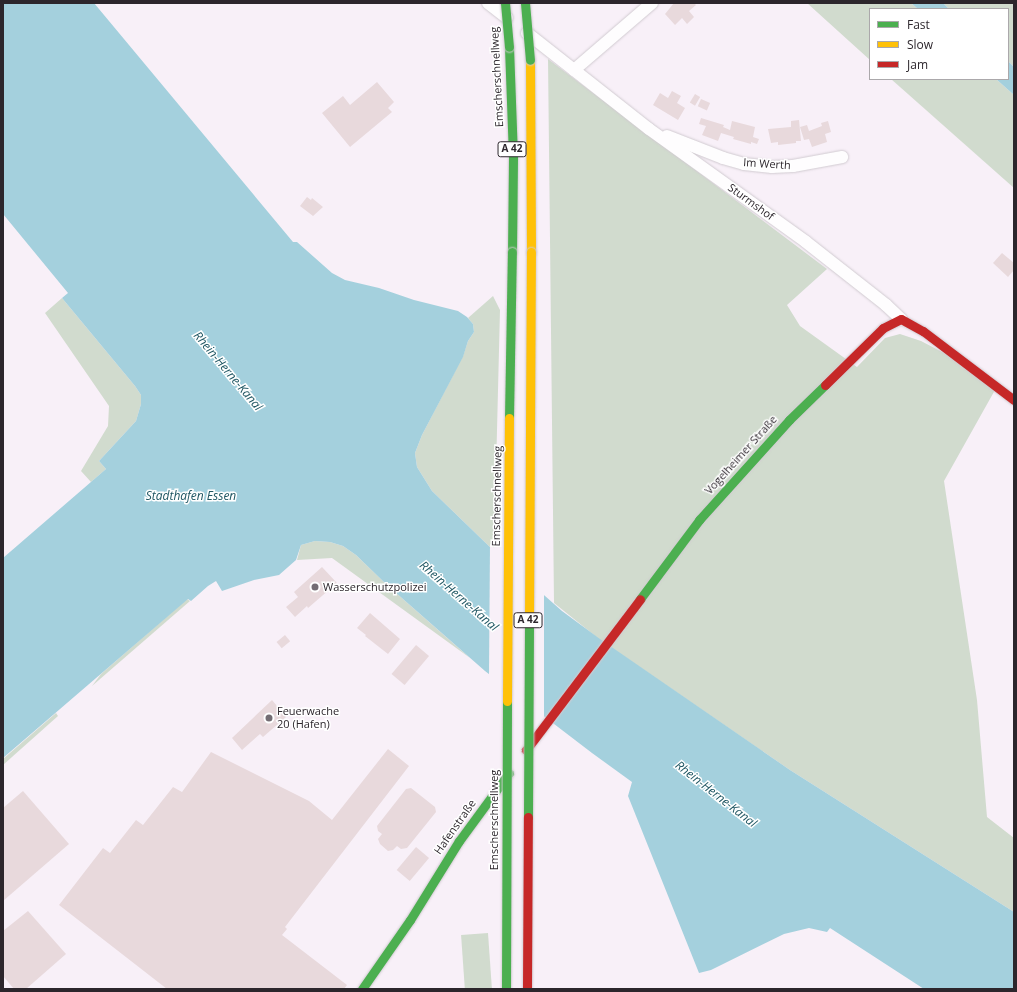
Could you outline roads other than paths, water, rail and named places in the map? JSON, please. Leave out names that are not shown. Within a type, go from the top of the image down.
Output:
[{"type":"main road","name":"Emscherschnellweg","points":[[505,3],[509,47],[512,158],[507,551],[506,989]]},
{"type":"main road","name":"A 42","points":[[525,3],[530,60],[531,252],[527,989]]},
{"type":"main road","name":"Sturmshof","points":[[901,319],[923,331],[1014,400]]},
{"type":"main road","name":"Vogelheimer Straße","points":[[618,627],[700,520],[761,449],[883,328],[892,322],[901,319]]},
{"type":"main road","name":"Hafenstraße","points":[[362,989],[410,920],[459,841],[618,627]]},
{"type":"street","name":"Sturmshof","points":[[488,3],[649,129],[806,242],[886,304],[901,319]]},
{"type":"street","points":[[574,70],[652,3]]},
{"type":"street","name":"Im Werth","points":[[649,129],[723,158],[744,164],[793,166],[823,159],[842,157]]},
{"type":"water","points":[[3,3],[94,3],[293,242],[297,242],[332,273],[345,280],[379,288],[414,300],[458,311],[467,317],[473,324],[474,332],[468,341],[463,357],[422,435],[415,453],[417,467],[432,491],[494,551],[562,611],[600,639],[790,770],[1014,912],[1014,989],[924,989],[830,928],[827,932],[809,928],[784,934],[711,970],[699,973],[628,796],[632,782],[485,671],[387,585],[356,555],[343,546],[330,542],[315,541],[301,545],[296,560],[279,575],[254,580],[222,591],[216,581],[191,601],[188,599],[3,758],[3,558],[106,469],[99,461],[136,421],[141,404],[141,395],[62,298],[68,293],[3,214]]},
{"type":"water","points":[[911,3],[943,3],[948,8],[917,8]]},
{"type":"water","points":[[1009,62],[1014,67],[1014,95],[997,80],[1009,80]]},
{"type":"place","name":"Wasserschutzpolizei","points":[[315,587]]},
{"type":"place","name":"Feuerwache 20 (Hafen)","points":[[269,718]]},
{"type":"water label","name":"Rhein-Herne-Kanal","points":[[228,371]]},
{"type":"water label","name":"Stadthafen Essen","points":[[191,496]]},
{"type":"water label","name":"Rhein-Herne-Kanal","points":[[459,596]]},
{"type":"water label","name":"Rhein-Herne-Kanal","points":[[716,794]]}]
